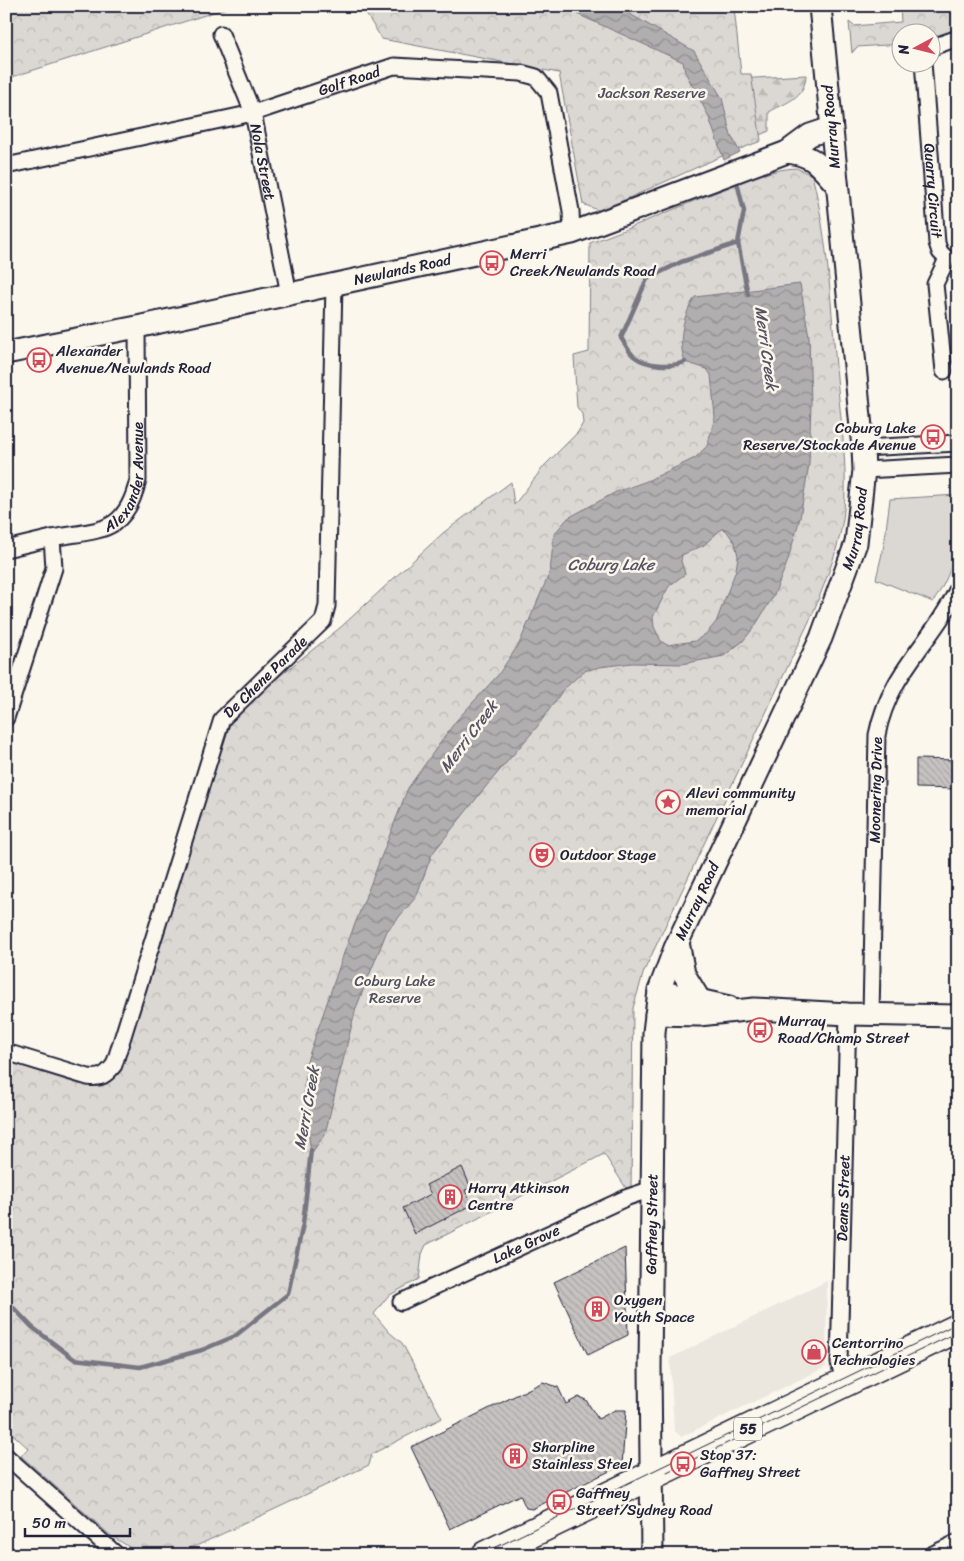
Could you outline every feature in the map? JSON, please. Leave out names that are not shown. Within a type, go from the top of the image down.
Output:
[{"type":"highway","name":"55","points":[[486,1555],[958,1328]]},
{"type":"main road","name":"Murray Road","points":[[656,1014],[659,992],[678,942],[821,638],[856,543],[864,470],[863,448],[820,6]]},
{"type":"main road","name":"Newlands Road","points":[[6,353],[137,327],[572,233],[667,199],[691,186],[783,153],[810,135],[831,128]]},
{"type":"main road","points":[[783,153],[803,154],[810,157],[837,185]]},
{"type":"main road","points":[[678,942],[684,974],[699,999]]},
{"type":"main road","points":[[659,992],[699,999],[736,1009]]},
{"type":"main road","points":[[656,1014],[699,1015],[736,1009],[958,1016]]},
{"type":"main road","name":"Gaffney Street","points":[[652,1555],[652,1189],[656,1014]]},
{"type":"street","name":"Nola Street","points":[[221,34],[253,113],[288,294]]},
{"type":"street","points":[[942,44],[958,38]]},
{"type":"street","name":"Golf Road","points":[[6,166],[253,113],[394,66],[521,73],[536,77],[549,93],[571,211],[572,233]]},
{"type":"street","name":"Quarry Circuit","points":[[924,72],[936,243],[940,252],[953,261],[935,284],[944,371]]},
{"type":"street","name":"De Chene Parade","points":[[6,1052],[96,1078],[107,1074],[114,1065],[222,719],[323,621],[327,606],[334,284]]},
{"type":"street","name":"Alexander Avenue","points":[[6,549],[107,528],[118,522],[134,499],[138,480],[137,327]]},
{"type":"street","points":[[863,448],[958,444]]},
{"type":"street","points":[[864,470],[958,465]]},
{"type":"street","points":[[6,718],[54,568],[52,538]]},
{"type":"street","name":"Moonering Drive","points":[[872,1014],[877,749],[881,718],[894,684],[954,606],[958,588]]},
{"type":"street","name":"Deans Street","points":[[846,1382],[839,1363],[848,1014]]},
{"type":"street","name":"Lake Grove","points":[[401,1302],[628,1197],[652,1189]]},
{"type":"street","points":[[6,1456],[116,1555]]},
{"type":"street","points":[[930,1555],[958,1542]]},
{"type":"shaded area","points":[[827,1281],[826,1367],[681,1437],[674,1430],[670,1358]]},
{"type":"green space","points":[[6,6],[233,6],[6,79]]},
{"type":"green space","name":"Jackson Reserve","points":[[361,6],[707,6],[707,9],[734,7],[741,74],[751,74],[761,141],[722,156],[600,211],[583,204],[559,73],[382,39]]},
{"type":"green space","points":[[676,6],[739,79],[806,75],[805,83],[799,94],[769,112],[769,131],[745,141]]},
{"type":"green space","points":[[900,6],[958,6],[958,29],[942,35],[942,22],[901,22]]},
{"type":"green space","points":[[849,22],[854,26],[892,23],[892,45],[857,47],[852,53]]},
{"type":"green space","name":"Coburg Lake Reserve","points":[[796,168],[812,175],[826,250],[844,448],[845,502],[843,519],[834,555],[813,613],[644,971],[633,1008],[631,1187],[626,1188],[604,1154],[426,1245],[422,1254],[419,1279],[388,1296],[374,1314],[389,1332],[402,1343],[442,1418],[372,1454],[369,1465],[177,1555],[142,1555],[110,1535],[21,1456],[28,1448],[6,1428],[6,1061],[78,1084],[90,1086],[110,1081],[120,1068],[231,715],[341,627],[443,533],[511,482],[514,505],[545,465],[578,432],[583,423],[582,414],[577,407],[574,356],[589,352],[590,243],[754,177],[779,170]]},
{"type":"green space","points":[[958,495],[958,524],[955,551],[947,576],[933,602],[876,579],[884,545],[890,499]]},
{"type":"water","points":[[570,6],[616,6],[694,51],[722,98],[731,136],[740,152],[724,160],[708,115],[685,72],[683,62],[577,14]]},
{"type":"water","name":"Coburg Lake","points":[[800,284],[809,336],[811,403],[809,464],[800,518],[787,563],[774,595],[755,626],[743,641],[724,656],[682,664],[632,663],[600,667],[584,671],[563,690],[537,727],[432,854],[416,897],[387,931],[356,1008],[325,1134],[311,1154],[304,1095],[307,1061],[346,947],[408,788],[455,722],[498,675],[519,644],[550,572],[554,534],[568,518],[616,492],[647,481],[695,458],[707,446],[715,417],[711,375],[707,369],[685,362],[681,337],[684,320],[695,297]],"holes":[[[721,529],[726,530],[735,543],[738,556],[736,570],[716,622],[706,634],[695,641],[667,645],[661,641],[654,627],[653,617],[669,586],[685,574],[681,561],[682,555],[704,545]]]},
{"type":"building","points":[[916,759],[958,760],[958,789],[916,788]]},
{"type":"building","points":[[462,1167],[471,1188],[465,1190],[472,1205],[415,1234],[403,1208],[431,1194],[426,1185]]},
{"type":"building","name":"Oxygen Youth Space","points":[[625,1248],[628,1335],[588,1355],[554,1282]]},
{"type":"building","name":"Sharpline Stainless Steel","points":[[543,1382],[558,1387],[566,1404],[579,1397],[586,1400],[598,1419],[615,1410],[626,1410],[622,1465],[532,1509],[526,1508],[520,1495],[450,1529],[411,1447]]},
{"type":"waterway","name":"Merri Creek","points":[[736,178],[744,211],[738,243],[748,295]]},
{"type":"waterway","points":[[685,362],[666,365],[652,364],[640,360],[629,351],[621,338],[647,279],[681,262],[738,243]]},
{"type":"waterway","name":"Merri Creek","points":[[6,1300],[32,1327],[74,1359],[140,1367],[202,1350],[235,1336],[288,1294],[303,1224],[311,1150]]},
{"type":"tram line","points":[[480,1555],[958,1323]]},
{"type":"tram line","points":[[667,1472],[958,1332]]},
{"type":"place","name":"Merri Creek/Newlands Road","points":[[492,263]]},
{"type":"place","name":"Alexander Avenue/Newlands Road","points":[[39,360]]},
{"type":"place","name":"Coburg Lake Reserve/Stockade Avenue","points":[[933,437]]},
{"type":"place","name":"Alevi community memorial","points":[[668,802]]},
{"type":"place","name":"Outdoor Stage","points":[[542,855]]},
{"type":"place","name":"Murray Road/Champ Street","points":[[760,1030]]},
{"type":"place","name":"Harry Atkinson Centre","points":[[450,1197]]},
{"type":"place","name":"Oxygen Youth Space","points":[[597,1309]]},
{"type":"place","name":"Centorrino Technologies","points":[[814,1352]]},
{"type":"place","name":"Sharpline Stainless Steel","points":[[515,1456]]},
{"type":"place","name":"Stop 37: Gaffney Street","points":[[683,1464]]},
{"type":"place","name":"Gaffney Street/Sydney Road","points":[[559,1502]]}]
